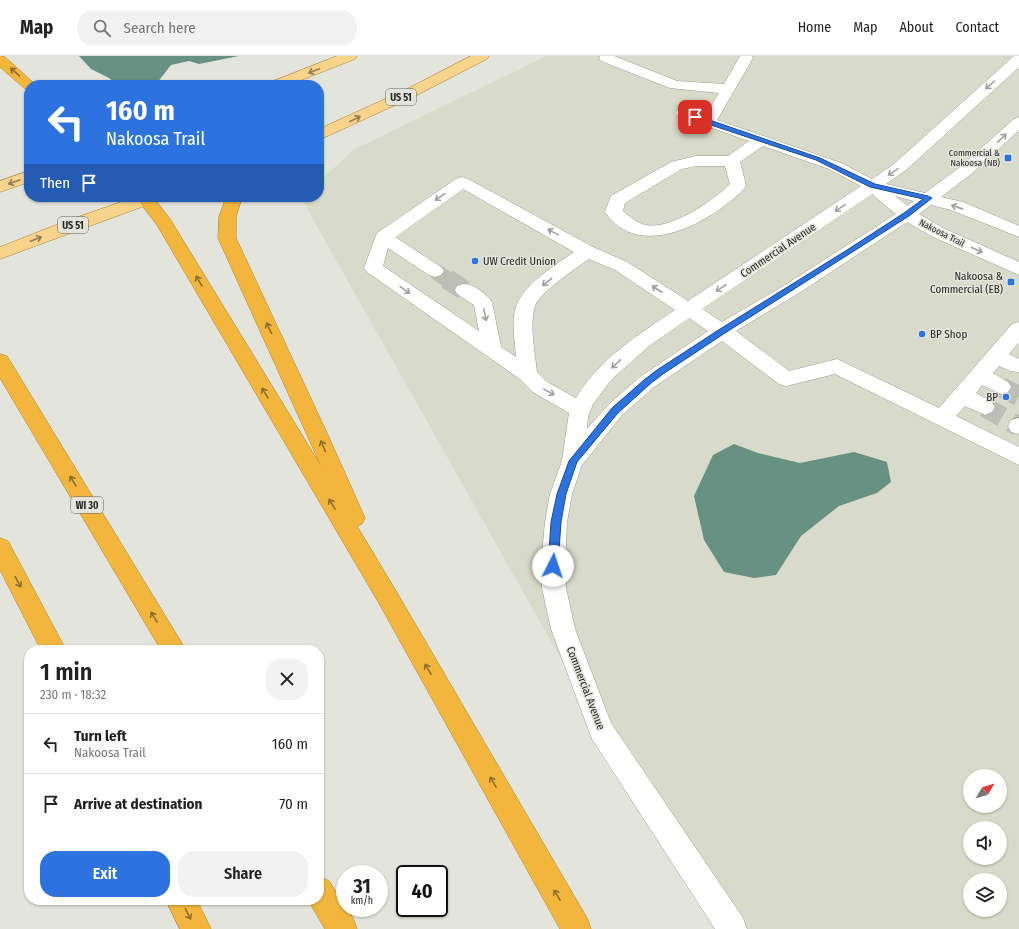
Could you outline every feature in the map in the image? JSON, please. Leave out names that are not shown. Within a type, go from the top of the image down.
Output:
[{"type":"highway","points":[[0,60],[24,81]]},
{"type":"highway","points":[[151,202],[388,598],[576,929]]},
{"type":"highway","points":[[232,202],[228,212],[226,225],[227,238],[317,433],[388,598]]},
{"type":"highway","name":"WI 30","points":[[0,361],[171,645]]},
{"type":"highway","points":[[0,548],[51,645]]},
{"type":"highway","points":[[324,899],[342,929]]},
{"type":"highway","points":[[184,905],[196,929]]},
{"type":"main road","points":[[289,80],[350,56]]},
{"type":"main road","name":"US 51","points":[[324,133],[410,93],[482,56]]},
{"type":"main road","points":[[0,187],[24,178]]},
{"type":"main road","name":"US 51","points":[[0,253],[137,202]]},
{"type":"street","points":[[606,58],[675,85],[728,89]]},
{"type":"street","points":[[708,122],[746,58]]},
{"type":"street","name":"Commercial Avenue","points":[[732,929],[601,730],[563,629],[554,588],[553,566],[556,522],[561,494],[573,461],[575,436],[580,410],[591,390],[622,357],[642,341],[907,162],[1019,59]]},
{"type":"street","name":"Nakoosa Trail","points":[[683,113],[818,159],[873,186],[907,214],[937,232],[1019,269]]},
{"type":"street","name":"Commercial Avenue","points":[[573,461],[605,422],[632,394],[660,372],[722,331],[792,289],[907,214],[965,171],[1019,122]]},
{"type":"street","points":[[732,161],[738,185],[731,193],[686,222],[664,230],[645,231],[629,224],[614,212],[617,200],[677,165],[696,162],[732,161],[761,140]]},
{"type":"street","points":[[580,410],[540,388],[527,374],[373,268],[383,237],[462,182],[587,250],[621,266],[722,331],[786,379],[837,366],[944,418],[1019,457]]},
{"type":"street","name":"Nakoosa Trail","points":[[873,186],[957,206],[1019,232]]},
{"type":"street","points":[[383,237],[435,271]]},
{"type":"street","points":[[527,374],[524,320],[526,306],[532,293],[587,250]]},
{"type":"street","points":[[464,290],[483,302],[492,350]]},
{"type":"street","points":[[944,418],[996,356],[1016,336]]},
{"type":"street","points":[[996,356],[1017,366]]},
{"type":"street","points":[[980,375],[1001,387]]},
{"type":"street","points":[[963,395],[985,407]]},
{"type":"shaded area","points":[[79,56],[239,56],[199,64],[189,61],[171,65],[159,80],[112,80],[91,69]]},
{"type":"shaded area","points":[[546,56],[1019,56],[1019,929],[733,929],[601,730],[303,202],[324,202],[324,177],[353,150]]},
{"type":"shaded area","points":[[734,444],[758,453],[800,463],[854,452],[887,462],[891,482],[877,493],[839,506],[801,536],[776,575],[754,578],[724,572],[704,540],[694,496],[713,455]]},
{"type":"tunnel","points":[[435,271],[448,280]]},
{"type":"tunnel","points":[[447,279],[464,290]]},
{"type":"tunnel","points":[[1001,387],[1019,396]]},
{"type":"tunnel","points":[[985,407],[1018,426]]},
{"type":"place","name":"Commercial & Nakoosa (NB)","points":[[1008,158]]},
{"type":"place","name":"UW Credit Union","points":[[475,261]]},
{"type":"place","name":"Nakoosa & Commercial (EB)","points":[[1011,282]]},
{"type":"place","name":"BP Shop","points":[[922,334]]},
{"type":"place","name":"BP","points":[[1006,397]]},
{"type":"route","points":[[553,566],[556,522],[561,494],[573,461],[615,410],[632,394],[660,372],[722,331],[792,289],[907,214],[928,198],[873,186],[835,166],[818,159],[695,117]]}]
